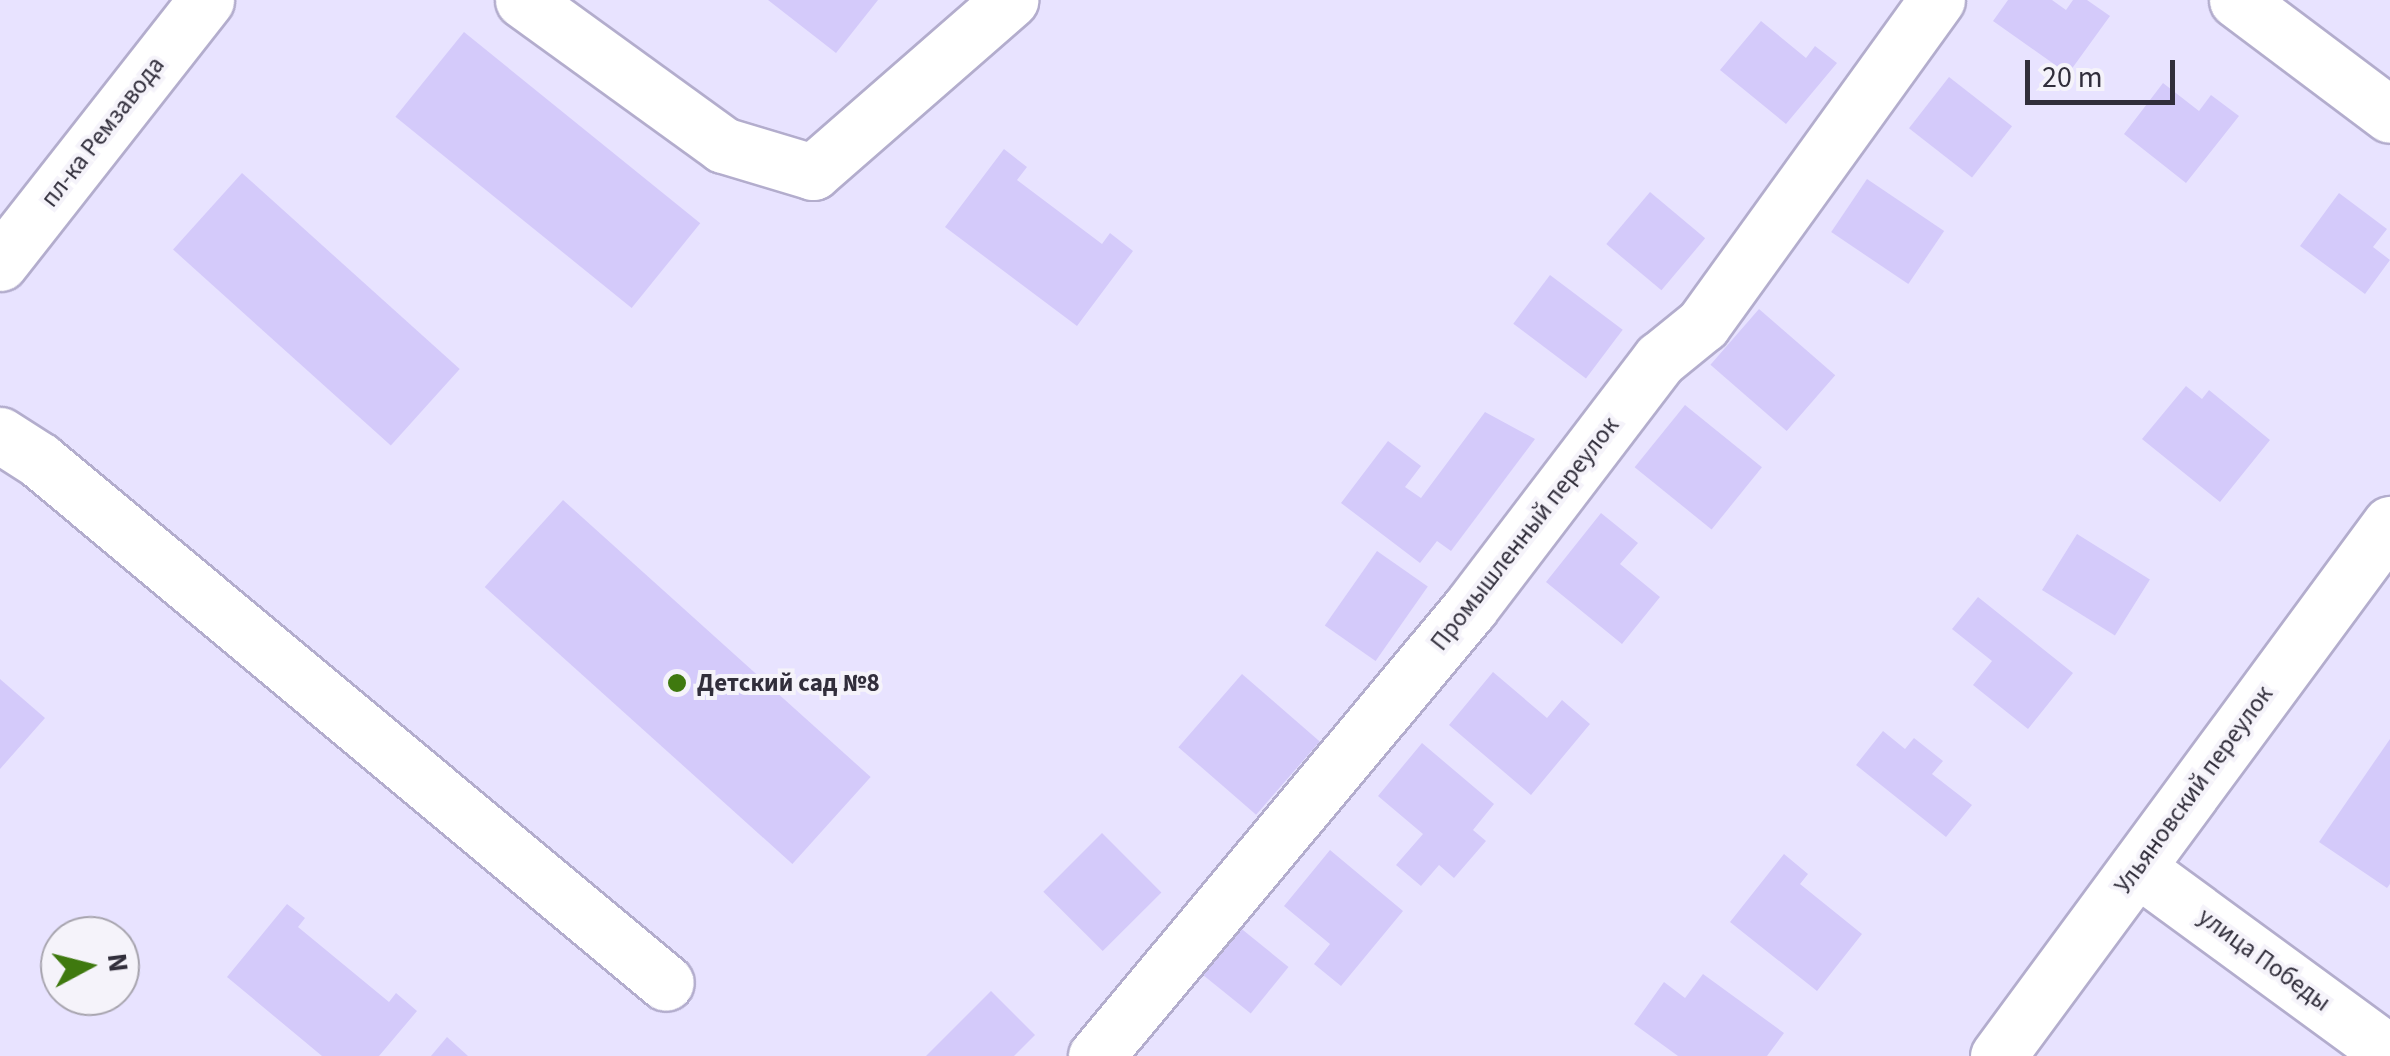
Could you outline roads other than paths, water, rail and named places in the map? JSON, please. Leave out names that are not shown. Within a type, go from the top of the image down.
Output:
[{"type":"street","name":"пл-ка Ремзавода","points":[[0,263],[206,0]]},
{"type":"street","points":[[523,0],[722,144],[813,172],[1010,0]]},
{"type":"street","name":"Промышленный переулок","points":[[1096,1056],[1470,608],[1660,360],[1702,324],[1937,0]]},
{"type":"street","points":[[2237,0],[2390,115]]},
{"type":"street","points":[[0,435],[39,460],[666,983]]},
{"type":"street","name":"Ульяновский переулок","points":[[1998,1056],[2390,524]]},
{"type":"street","name":"улица Победы","points":[[2137,868],[2390,1053]]},
{"type":"place","name":"Детский сад №8","points":[[677,683]]}]
